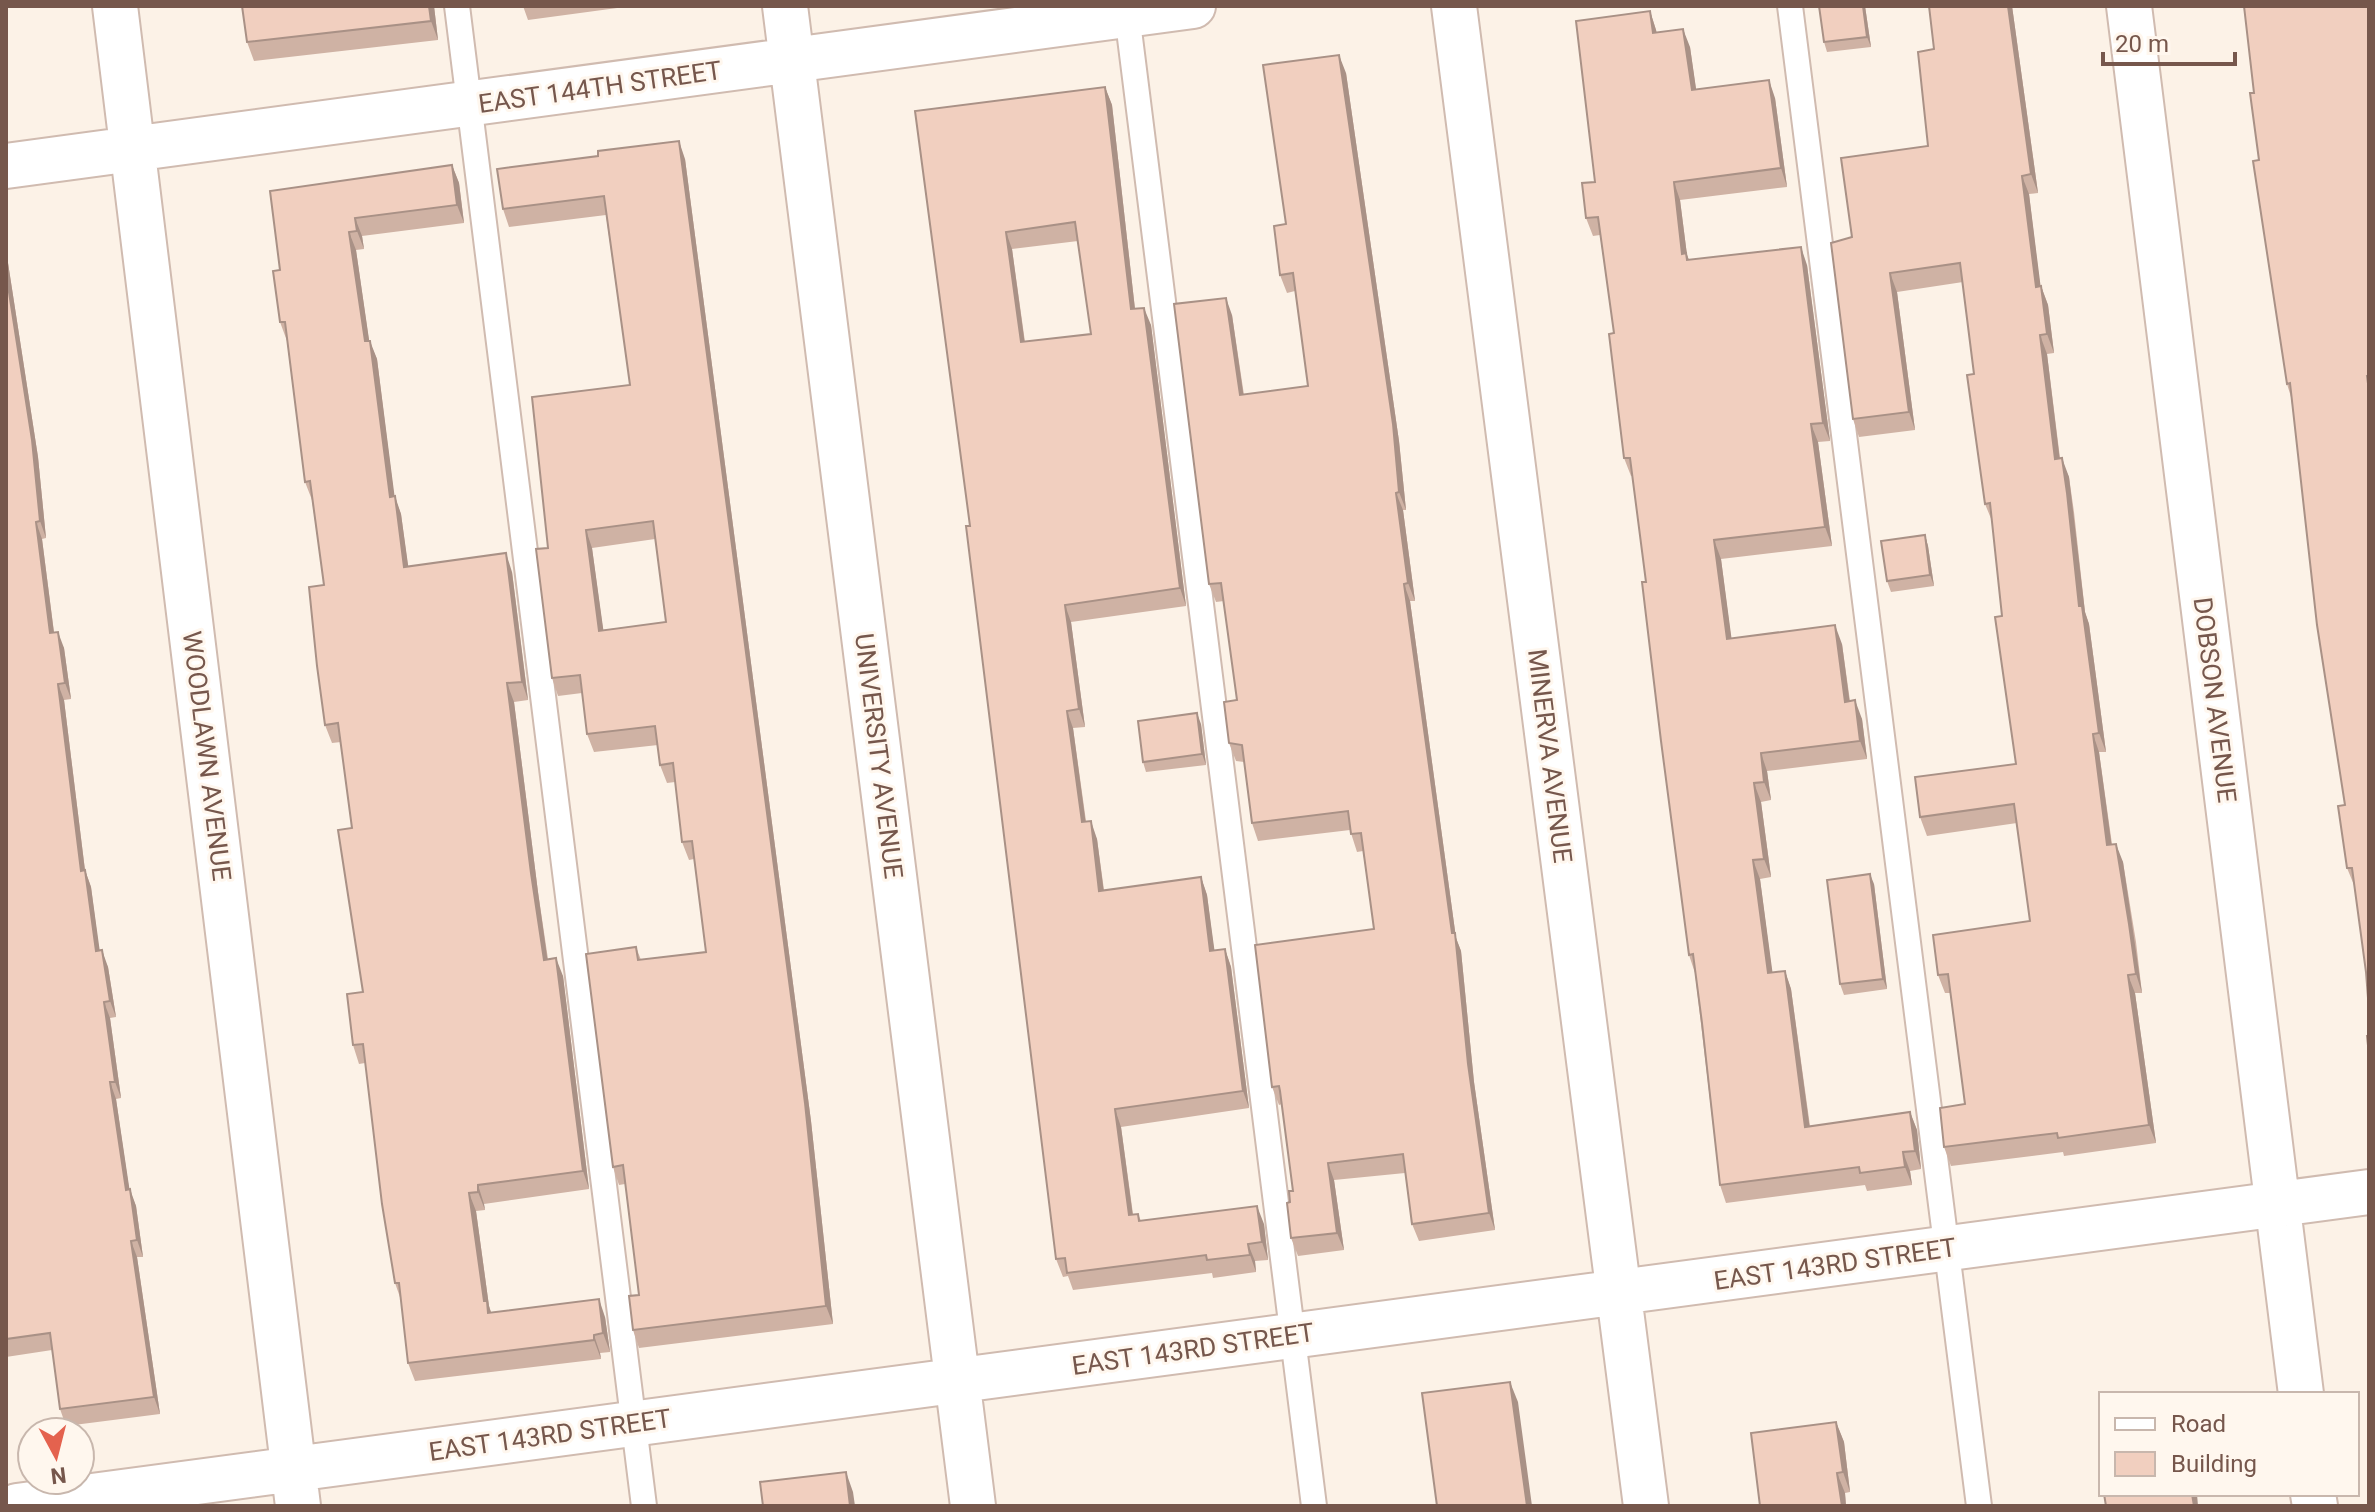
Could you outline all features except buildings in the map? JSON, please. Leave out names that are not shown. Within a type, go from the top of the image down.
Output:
[{"type":"street","name":"WOODLAWN AVENUE","points":[[115,6],[296,1487]]},
{"type":"street","name":"UNIVERSITY AVENUE","points":[[785,6],[973,1506]]},
{"type":"street","name":"EAST 144TH STREET","points":[[6,166],[469,105],[1127,10],[1193,6]]},
{"type":"street","name":"MINERVA AVENUE","points":[[1454,6],[1646,1506]]},
{"type":"street","name":"DOBSON AVENUE","points":[[2129,6],[2301,1392]]},
{"type":"street","name":"EAST 143RD STREET","points":[[17,1506],[296,1487],[633,1423],[2369,1192]]},
{"type":"lane","points":[[457,6],[644,1506]]},
{"type":"lane","points":[[1790,6],[1979,1506]]},
{"type":"lane","points":[[1127,10],[1314,1506]]}]
